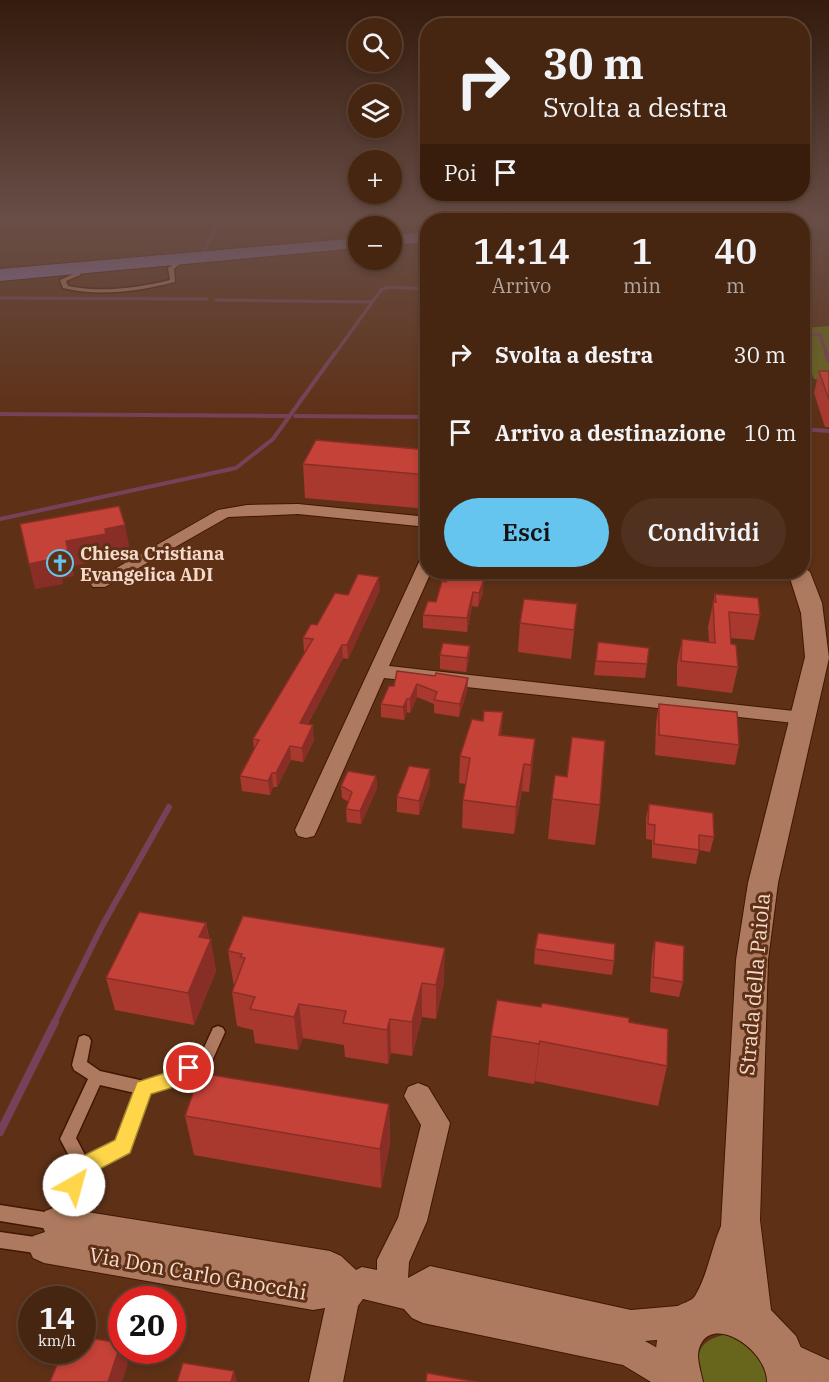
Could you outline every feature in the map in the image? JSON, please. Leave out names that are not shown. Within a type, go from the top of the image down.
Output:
[{"type":"street","points":[[99,583],[224,513],[247,508],[276,508],[420,521]]},
{"type":"street","points":[[306,830],[420,577]]},
{"type":"street","name":"Strada della Paiola","points":[[751,1319],[740,1220],[752,960],[763,883],[817,657],[812,603],[802,579]]},
{"type":"street","points":[[377,671],[803,718]]},
{"type":"street","points":[[418,1096],[436,1123],[412,1221],[393,1260],[402,1292],[430,1282],[631,1326],[730,1312],[751,1319],[770,1335],[786,1369],[829,1377]]},
{"type":"street","name":"Strada della Paiola","points":[[680,1381],[676,1358],[679,1340],[701,1317],[729,1267],[740,1220]]},
{"type":"street","name":"Via Don Carlo Gnocchi","points":[[50,1234],[312,1294],[362,1283],[402,1292],[423,1307],[628,1350],[680,1381]]},
{"type":"street","points":[[326,1382],[343,1299],[352,1287]]},
{"type":"lane","points":[[65,285],[87,291],[151,285]]},
{"type":"lane","points":[[84,1041],[79,1065],[96,1077],[144,1088],[171,1079],[207,1056],[218,1032]]},
{"type":"lane","points":[[82,1167],[68,1139],[96,1077]]},
{"type":"lane","points":[[50,1234],[82,1167],[123,1146],[144,1088]]},
{"type":"lane","points":[[0,1213],[50,1234]]},
{"type":"lane","points":[[0,1240],[50,1234]]},
{"type":"shaded area","points":[[829,326],[829,383],[814,379],[810,368],[810,327]]},
{"type":"shaded area","points":[[729,1334],[750,1346],[762,1358],[767,1373],[767,1382],[701,1382],[698,1355],[701,1349],[711,1340]]},
{"type":"building","points":[[819,371],[829,371],[829,400]]},
{"type":"building","points":[[316,440],[420,449],[420,474],[303,464]]},
{"type":"building","points":[[119,506],[125,525],[105,529],[106,534],[66,541],[68,550],[56,553],[57,558],[29,564],[20,524]]},
{"type":"building","points":[[358,574],[379,577],[347,645],[342,645],[300,723],[313,725],[302,748],[290,746],[276,773],[272,773],[268,781],[240,776],[259,740],[253,739],[313,639],[303,638],[311,624],[317,625],[335,593],[348,595]]},
{"type":"building","points":[[446,579],[484,579],[479,593],[473,592],[467,618],[423,615],[428,601],[436,602],[442,581],[446,582]]},
{"type":"building","points":[[715,594],[758,598],[760,615],[729,612],[731,644],[736,645],[738,667],[681,661],[682,639],[715,643],[713,602],[716,602]]},
{"type":"building","points":[[524,599],[577,604],[574,630],[520,623]]},
{"type":"building","points":[[598,642],[649,648],[647,664],[596,661]]},
{"type":"building","points":[[443,643],[470,646],[467,658],[440,655]]},
{"type":"building","points":[[397,671],[435,676],[436,673],[468,678],[460,704],[434,700],[437,692],[417,684],[410,699],[407,699],[403,707],[381,704],[389,686],[394,686]]},
{"type":"building","points":[[659,704],[737,712],[739,745],[659,735]]},
{"type":"building","points":[[484,711],[503,712],[499,735],[535,739],[531,765],[524,764],[516,807],[463,800],[470,758],[460,756],[472,719],[483,721]]},
{"type":"building","points":[[572,737],[605,741],[600,805],[552,799],[555,775],[567,777]]},
{"type":"building","points":[[409,766],[430,769],[419,801],[397,797]]},
{"type":"building","points":[[348,771],[376,776],[360,811],[346,809],[352,792],[341,786]]},
{"type":"building","points":[[649,804],[713,813],[714,837],[699,835],[699,850],[654,844],[655,825],[648,824]]},
{"type":"building","points":[[139,912],[206,923],[199,937],[211,939],[188,993],[106,978]]},
{"type":"building","points":[[243,916],[445,948],[436,985],[422,983],[412,1022],[390,1019],[387,1030],[343,1023],[346,1011],[299,1004],[294,1017],[250,1009],[255,997],[232,992],[245,958],[240,957],[242,954],[228,951]]},
{"type":"building","points":[[538,933],[615,944],[614,961],[535,949]]},
{"type":"building","points":[[655,941],[684,946],[683,982],[653,977]]},
{"type":"building","points":[[497,1000],[541,1007],[542,1003],[629,1018],[629,1022],[668,1029],[667,1066],[540,1041],[539,1044],[491,1036]]},
{"type":"building","points":[[200,1073],[389,1104],[380,1149],[185,1116]]},
{"type":"building","points":[[96,1339],[108,1341],[108,1364],[114,1364],[108,1382],[50,1382],[57,1364],[96,1364]]},
{"type":"building","points":[[183,1364],[234,1371],[231,1382],[177,1382]]},
{"type":"building","points":[[427,1373],[477,1382],[426,1382]]},
{"type":"waterway","points":[[334,355],[381,290],[388,287],[420,289]]},
{"type":"waterway","points":[[0,298],[207,299]]},
{"type":"waterway","points":[[216,300],[372,302]]},
{"type":"waterway","points":[[810,335],[820,335],[827,355]]},
{"type":"waterway","points":[[0,519],[236,468],[273,439],[335,353]]},
{"type":"waterway","points":[[826,353],[829,361]]},
{"type":"waterway","points":[[0,414],[288,416]]},
{"type":"waterway","points":[[295,416],[420,417]]},
{"type":"waterway","points":[[810,430],[829,431]]},
{"type":"waterway","points":[[54,1023],[102,926],[169,807]]},
{"type":"waterway","points":[[0,1132],[55,1022]]},
{"type":"place","name":"Chiesa Cristiana Evangelica ADI","points":[[60,563]]},
{"type":"route","points":[[74,1185],[82,1167],[123,1146],[144,1088],[171,1079],[189,1068]]}]
